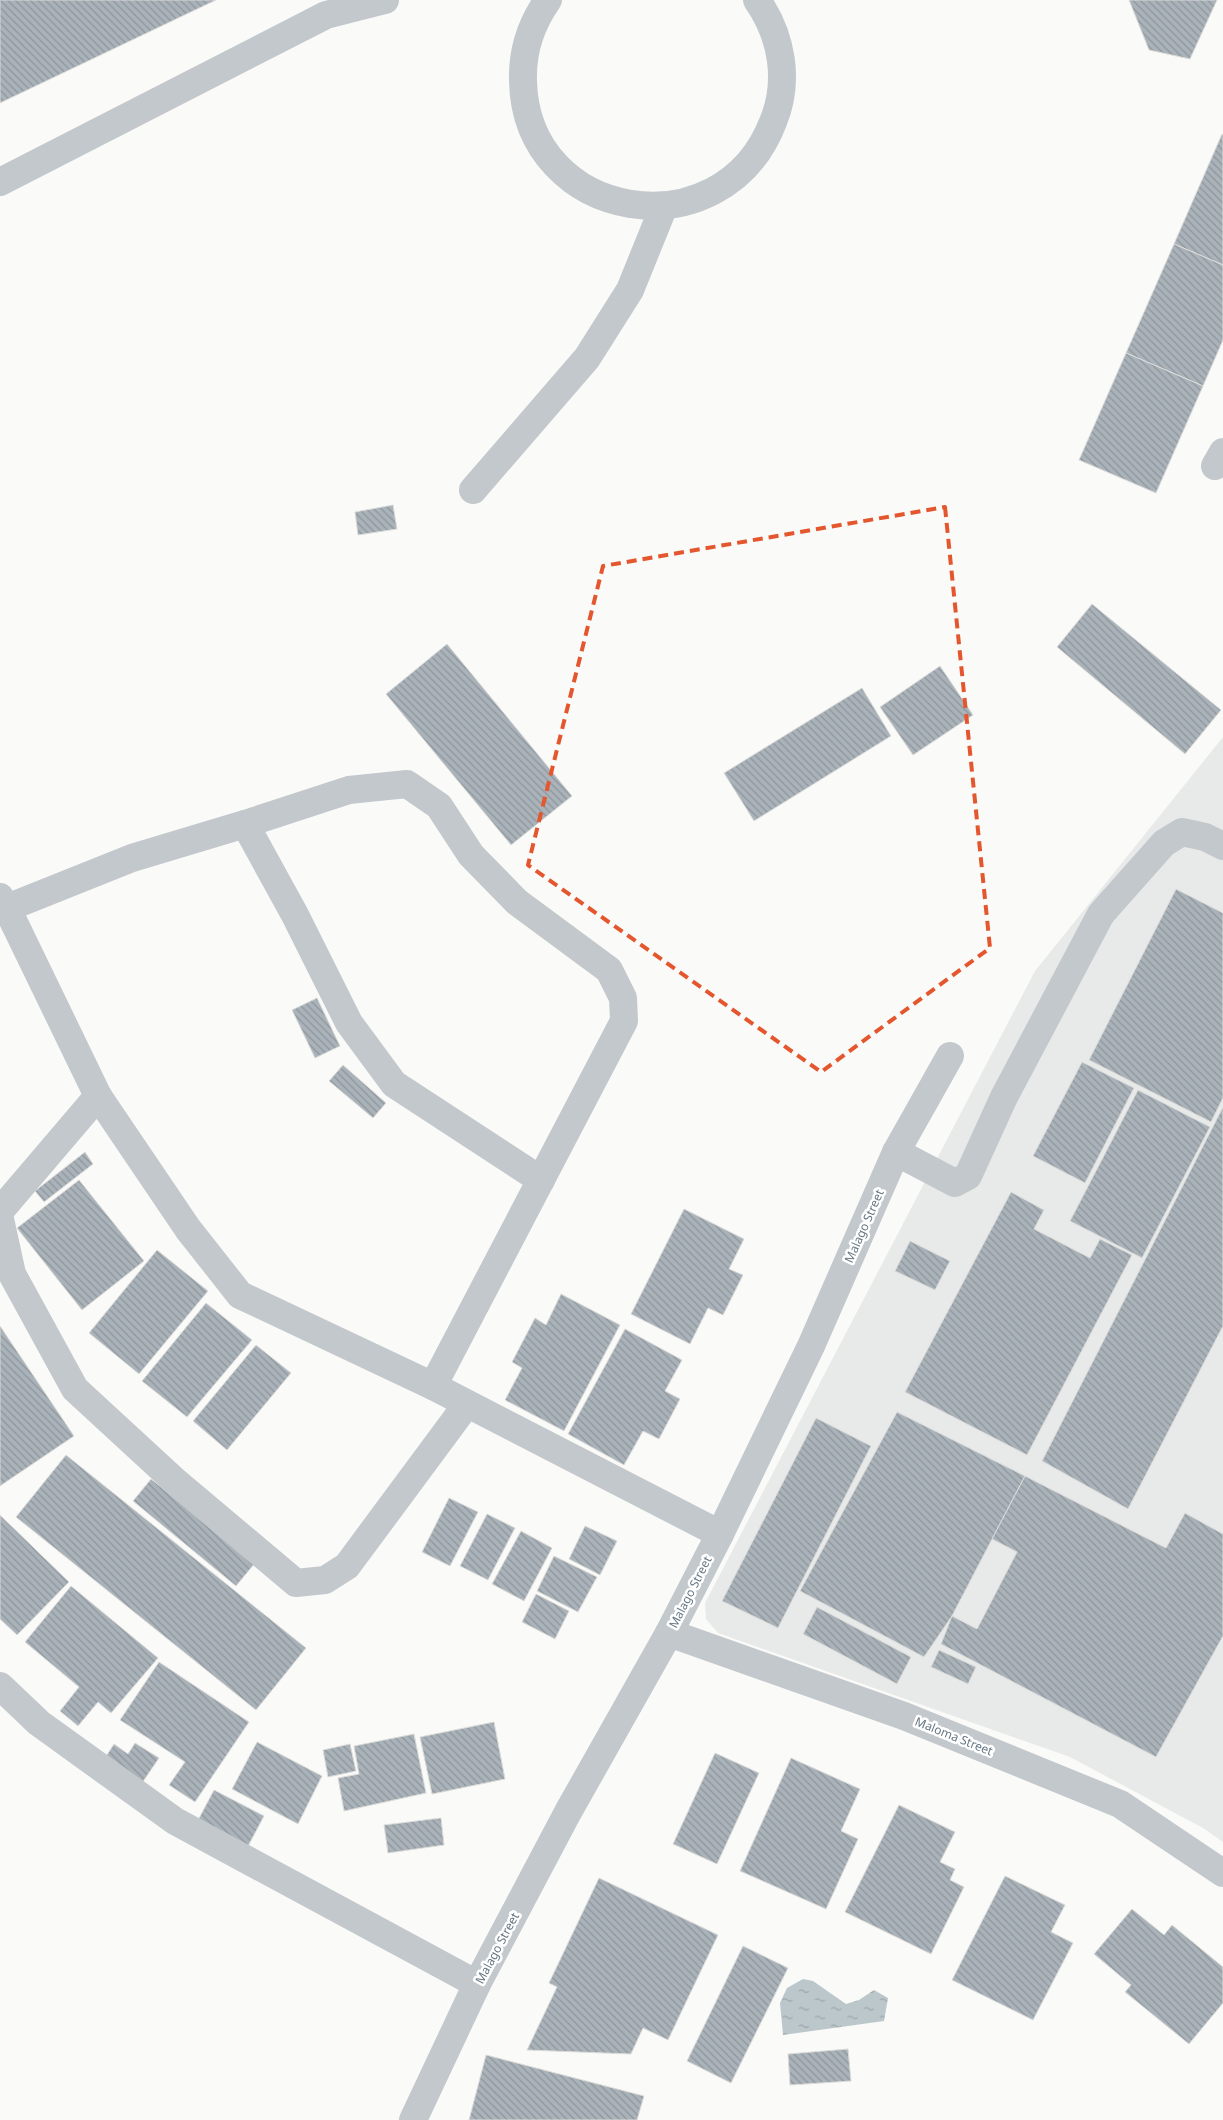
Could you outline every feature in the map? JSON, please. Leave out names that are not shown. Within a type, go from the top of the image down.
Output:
[{"type":"street","points":[[0,182],[326,15],[385,0]]},
{"type":"street","points":[[548,0],[539,13],[527,39],[522,66],[523,95],[530,122],[542,148],[560,169],[582,187],[608,200],[636,206],[664,206],[692,200],[718,189],[739,174],[756,155],[769,134],[782,86],[782,61],[776,37],[766,13],[757,0]]},
{"type":"street","points":[[473,490],[587,358],[630,290],[664,206]]},
{"type":"street","points":[[433,1386],[624,1021],[623,998],[609,970],[517,902],[471,855],[439,806],[407,784],[348,790],[245,824],[132,858],[4,903],[98,1096],[188,1229],[240,1295],[433,1386],[720,1534]]},
{"type":"street","points":[[245,824],[295,915],[349,1023],[394,1084],[541,1180]]},
{"type":"street","points":[[896,1152],[955,1183],[968,1176],[1004,1097],[1101,914],[1164,843],[1182,832],[1206,837],[1223,846]]},
{"type":"street","name":"Malago Street","points":[[413,2120],[478,1984],[568,1812],[669,1633],[720,1534],[811,1346],[896,1152],[950,1056]]},
{"type":"street","points":[[0,1211],[98,1096]]},
{"type":"street","points":[[0,1219],[12,1274],[74,1389],[176,1482],[296,1583],[325,1580],[347,1566],[466,1404]]},
{"type":"street","name":"Maloma Street","points":[[669,1633],[904,1716],[1120,1804],[1223,1873]]},
{"type":"street","points":[[0,1686],[40,1723],[175,1821],[478,1984]]},
{"type":"highlighted area","points":[[945,507],[990,948],[821,1072],[528,865],[603,566]]},
{"type":"shaded area","points":[[1223,737],[1223,1842],[1203,1828],[1070,1757],[718,1633],[706,1619],[705,1603],[1035,971]]},
{"type":"water","points":[[803,1979],[813,1981],[846,2004],[859,2000],[874,1990],[888,1998],[884,2021],[783,2035],[780,2003],[787,1988]]},
{"type":"building","points":[[0,0],[216,0],[0,103]]},
{"type":"building","points":[[1129,0],[1217,0],[1190,59],[1149,50]]},
{"type":"building","points":[[1223,135],[1223,265],[1174,244]]},
{"type":"building","points":[[1174,244],[1223,265],[1223,340],[1203,386],[1126,353]]},
{"type":"building","points":[[1126,353],[1203,386],[1156,493],[1079,460]]},
{"type":"building","points":[[393,505],[397,529],[358,535],[355,512]]},
{"type":"building","points":[[1092,604],[1221,710],[1185,754],[1057,647]]},
{"type":"building","points":[[447,644],[572,796],[511,845],[386,694]]},
{"type":"building","points":[[940,666],[973,715],[913,755],[880,707]]},
{"type":"building","points":[[862,688],[891,736],[754,821],[724,773]]},
{"type":"building","points":[[1176,889],[1223,913],[1223,1098],[1211,1122],[1089,1060]]},
{"type":"building","points":[[317,998],[340,1046],[315,1058],[292,1010]]},
{"type":"building","points":[[1082,1062],[1134,1088],[1085,1183],[1033,1156]]},
{"type":"building","points":[[343,1065],[386,1103],[373,1118],[329,1081]]},
{"type":"building","points":[[1138,1090],[1210,1127],[1142,1258],[1070,1221]]},
{"type":"building","points":[[1223,1107],[1223,1326],[1128,1509],[1042,1461]]},
{"type":"building","points":[[85,1152],[93,1164],[44,1202],[35,1191]]},
{"type":"building","points":[[79,1180],[144,1261],[82,1310],[17,1228]]},
{"type":"building","points":[[1011,1192],[1044,1210],[1034,1229],[1090,1258],[1100,1239],[1132,1255],[1027,1455],[905,1392]]},
{"type":"building","points":[[684,1209],[744,1239],[729,1269],[743,1275],[723,1315],[708,1308],[690,1344],[631,1314]]},
{"type":"building","points":[[910,1241],[950,1261],[935,1290],[895,1271]]},
{"type":"building","points":[[157,1250],[208,1291],[139,1374],[89,1333]]},
{"type":"building","points":[[561,1294],[620,1325],[564,1431],[505,1400],[522,1368],[512,1362],[535,1318],[546,1325]]},
{"type":"building","points":[[206,1303],[252,1340],[187,1417],[142,1381]]},
{"type":"building","points":[[0,1326],[74,1436],[0,1486]]},
{"type":"building","points":[[625,1329],[682,1360],[665,1391],[680,1399],[659,1439],[643,1431],[624,1465],[568,1434]]},
{"type":"building","points":[[256,1345],[291,1373],[227,1450],[193,1421]]},
{"type":"building","points":[[897,1412],[1025,1476],[952,1616],[924,1657],[800,1591]]},
{"type":"building","points":[[816,1418],[871,1446],[778,1628],[722,1601]]},
{"type":"building","points":[[66,1455],[306,1648],[256,1710],[16,1517]]},
{"type":"building","points":[[1025,1476],[1166,1548],[1185,1513],[1223,1534],[1223,1636],[1156,1757],[941,1644],[952,1616],[977,1629],[1017,1552],[992,1539]]},
{"type":"building","points":[[151,1479],[255,1563],[236,1586],[133,1501]]},
{"type":"building","points":[[449,1498],[478,1512],[450,1566],[422,1552]]},
{"type":"building","points":[[487,1514],[515,1528],[488,1580],[460,1566]]},
{"type":"building","points":[[0,1515],[69,1582],[17,1635],[0,1619]]},
{"type":"building","points":[[585,1526],[617,1541],[600,1575],[569,1559]]},
{"type":"building","points":[[521,1531],[552,1548],[524,1601],[492,1584]]},
{"type":"building","points":[[554,1556],[597,1577],[578,1612],[537,1591]]},
{"type":"building","points":[[71,1586],[158,1658],[111,1713],[98,1702],[78,1726],[60,1711],[79,1687],[25,1642]]},
{"type":"building","points":[[536,1594],[569,1611],[555,1639],[522,1622]]},
{"type":"building","points":[[817,1607],[911,1657],[897,1684],[803,1634]]},
{"type":"building","points":[[939,1650],[976,1667],[968,1684],[931,1667]]},
{"type":"building","points":[[159,1662],[249,1722],[195,1802],[169,1785],[185,1762],[120,1720]]},
{"type":"building","points":[[494,1722],[505,1779],[432,1794],[420,1737]]},
{"type":"building","points":[[414,1734],[426,1793],[344,1811],[338,1778],[359,1774],[354,1746]]},
{"type":"building","points":[[257,1742],[322,1776],[298,1824],[232,1789]]},
{"type":"building","points":[[135,1743],[159,1758],[140,1786],[103,1761],[114,1744],[128,1754]]},
{"type":"building","points":[[350,1744],[356,1771],[328,1777],[323,1750]]},
{"type":"building","points":[[715,1753],[759,1773],[717,1864],[673,1844]]},
{"type":"building","points":[[791,1758],[860,1789],[841,1831],[858,1839],[826,1909],[740,1871]]},
{"type":"building","points":[[214,1790],[264,1816],[246,1850],[196,1824]]},
{"type":"building","points":[[899,1805],[955,1832],[940,1862],[955,1869],[950,1880],[964,1887],[931,1954],[845,1912]]},
{"type":"building","points":[[441,1818],[444,1845],[388,1853],[384,1825]]},
{"type":"building","points":[[1005,1876],[1065,1905],[1051,1932],[1073,1943],[1033,2020],[952,1980]]},
{"type":"building","points":[[599,1878],[718,1935],[668,2040],[643,2028],[631,2054],[527,2050],[557,1987],[549,1983]]},
{"type":"building","points":[[1132,1909],[1164,1935],[1172,1925],[1223,1967],[1223,2003],[1189,2044],[1125,1992],[1131,1985],[1094,1954]]},
{"type":"building","points":[[743,1946],[788,1968],[731,2083],[687,2061]]},
{"type":"building","points":[[848,2049],[851,2081],[790,2085],[788,2054]]},
{"type":"building","points":[[486,2055],[644,2096],[637,2120],[469,2120]]}]
